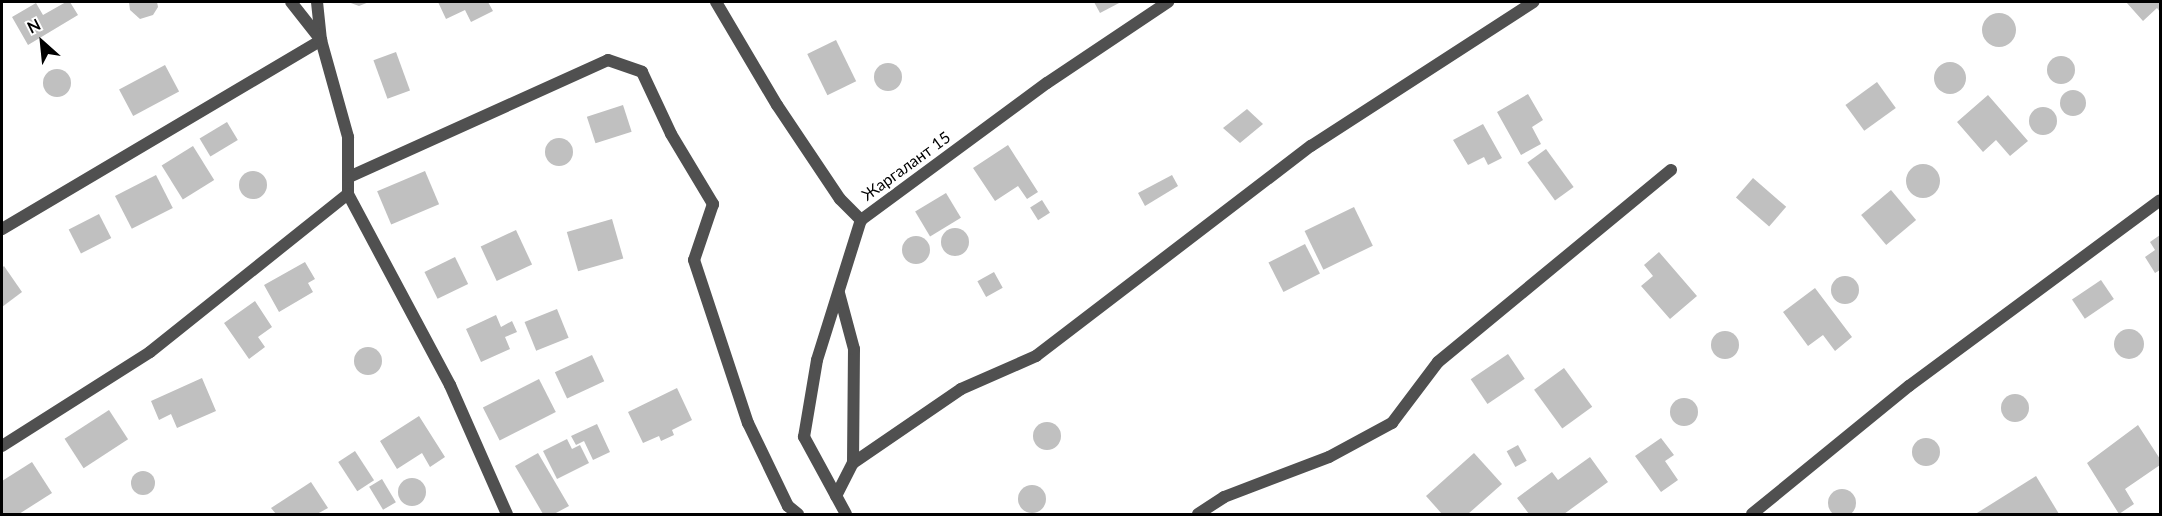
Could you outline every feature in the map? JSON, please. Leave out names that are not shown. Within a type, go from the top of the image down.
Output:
[{"type":"street","points":[[291,2],[321,40]]},
{"type":"street","points":[[317,2],[321,40],[348,137],[348,194],[450,385],[507,514]]},
{"type":"street","points":[[716,2],[777,105],[840,199],[861,220]]},
{"type":"street","name":"Жаргалант 15","points":[[846,514],[804,437],[818,360],[861,220],[1047,83],[1168,2]]},
{"type":"street","points":[[853,463],[961,389],[1036,356],[1311,146],[1534,2]]},
{"type":"street","points":[[2,229],[321,40]]},
{"type":"street","points":[[349,177],[608,60],[642,72],[671,134],[713,204],[694,261],[748,423],[788,506],[798,514]]},
{"type":"street","points":[[1198,514],[1224,497],[1329,458],[1392,423],[1438,362],[1671,170]]},
{"type":"street","points":[[2,446],[150,352],[348,194]]},
{"type":"street","points":[[1752,514],[1909,386],[2160,200]]},
{"type":"street","points":[[836,496],[853,463],[854,349],[839,292]]},
{"type":"building","points":[[70,2],[78,15],[28,45],[12,17],[36,3],[43,15]]},
{"type":"building","points":[[129,2],[157,2],[158,7],[153,15],[140,19],[130,10]]},
{"type":"building","points":[[348,2],[369,2],[359,6]]},
{"type":"building","points":[[438,2],[488,2],[493,11],[471,22],[465,10],[446,19]]},
{"type":"building","points":[[1094,2],[1121,2],[1100,13]]},
{"type":"building","points":[[2126,2],[2160,2],[2160,12],[2157,8],[2143,21]]},
{"type":"building","points":[[1999,13],[2011,18],[2016,30],[2011,42],[1999,47],[1987,42],[1982,30],[1987,18]]},
{"type":"building","points":[[836,40],[856,81],[827,95],[807,54]]},
{"type":"building","points":[[396,52],[410,91],[387,99],[373,60]]},
{"type":"building","points":[[2061,56],[2071,60],[2075,70],[2071,80],[2061,84],[2051,80],[2047,70],[2051,60]]},
{"type":"building","points":[[1950,62],[1961,67],[1966,78],[1961,89],[1950,94],[1939,89],[1934,78],[1939,67]]},
{"type":"building","points":[[888,63],[898,67],[902,77],[898,87],[888,91],[878,87],[874,77],[878,67]]},
{"type":"building","points":[[165,65],[179,91],[133,116],[119,89]]},
{"type":"building","points":[[57,69],[67,73],[71,83],[67,93],[57,97],[47,93],[43,83],[47,73]]},
{"type":"building","points":[[1877,82],[1896,108],[1864,131],[1845,105]]},
{"type":"building","points":[[2073,90],[2082,94],[2086,103],[2082,112],[2073,116],[2064,112],[2060,103],[2064,94]]},
{"type":"building","points":[[1528,94],[1543,120],[1532,127],[1541,144],[1521,155],[1497,112]]},
{"type":"building","points":[[1988,95],[2028,141],[2010,156],[1996,140],[1983,152],[1957,122]]},
{"type":"building","points":[[623,105],[632,132],[596,143],[587,117]]},
{"type":"building","points":[[2043,107],[2053,111],[2057,121],[2053,131],[2043,135],[2033,131],[2029,121],[2033,111]]},
{"type":"building","points":[[1247,109],[1263,124],[1240,143],[1223,128]]},
{"type":"building","points":[[227,122],[238,140],[210,156],[200,138]]},
{"type":"building","points":[[1483,124],[1502,158],[1488,165],[1484,157],[1468,165],[1453,140]]},
{"type":"building","points":[[559,138],[569,142],[573,152],[569,162],[559,166],[549,162],[545,152],[549,142]]},
{"type":"building","points":[[1008,145],[1038,192],[1027,199],[1018,186],[995,201],[973,168]]},
{"type":"building","points":[[193,146],[214,180],[183,200],[162,166]]},
{"type":"building","points":[[1546,149],[1574,187],[1555,201],[1527,163]]},
{"type":"building","points":[[1923,164],[1935,169],[1940,181],[1935,193],[1923,198],[1911,193],[1906,181],[1911,169]]},
{"type":"building","points":[[253,171],[263,175],[267,185],[263,195],[253,199],[243,195],[239,185],[243,175]]},
{"type":"building","points":[[425,171],[439,204],[391,224],[377,191]]},
{"type":"building","points":[[156,175],[173,208],[132,229],[115,196]]},
{"type":"building","points":[[1172,175],[1178,186],[1145,206],[1138,193]]},
{"type":"building","points":[[1753,178],[1786,207],[1769,226],[1736,198]]},
{"type":"building","points":[[1891,190],[1916,220],[1886,245],[1861,215]]},
{"type":"building","points":[[946,193],[961,218],[930,236],[915,212]]},
{"type":"building","points":[[1042,200],[1050,213],[1038,220],[1030,207]]},
{"type":"building","points":[[1354,207],[1373,246],[1323,270],[1305,231]]},
{"type":"building","points":[[99,214],[111,238],[81,253],[69,229]]},
{"type":"building","points":[[612,219],[623,258],[578,271],[567,232]]},
{"type":"building","points":[[955,228],[965,232],[969,242],[965,252],[955,256],[945,252],[941,242],[945,232]]},
{"type":"building","points":[[516,230],[532,264],[497,281],[481,246]]},
{"type":"building","points":[[2160,235],[2160,270],[2155,273],[2145,257],[2155,250],[2150,242]]},
{"type":"building","points":[[916,236],[926,240],[930,250],[926,260],[916,264],[906,260],[902,250],[906,240]]},
{"type":"building","points":[[1305,244],[1320,273],[1283,292],[1268,263]]},
{"type":"building","points":[[1659,252],[1697,296],[1670,319],[1641,286],[1653,276],[1644,265]]},
{"type":"building","points":[[455,257],[468,284],[438,299],[424,272]]},
{"type":"building","points":[[305,262],[315,279],[308,283],[313,292],[279,312],[264,285]]},
{"type":"building","points":[[4,266],[22,292],[2,307],[2,268]]},
{"type":"building","points":[[994,272],[1003,288],[986,297],[977,281]]},
{"type":"building","points":[[1845,276],[1855,280],[1859,290],[1855,300],[1845,304],[1835,300],[1831,290],[1835,280]]},
{"type":"building","points":[[2101,280],[2114,299],[2085,319],[2072,300]]},
{"type":"building","points":[[1815,288],[1852,337],[1835,351],[1823,335],[1808,346],[1783,312]]},
{"type":"building","points":[[255,301],[272,327],[258,337],[265,347],[249,359],[224,323]]},
{"type":"building","points":[[557,309],[569,338],[536,351],[525,322]]},
{"type":"building","points":[[496,315],[501,327],[512,321],[517,332],[505,337],[510,349],[481,362],[466,329]]},
{"type":"building","points":[[2129,329],[2135,330],[2143,338],[2143,350],[2135,358],[2129,359],[2123,358],[2115,350],[2114,344],[2115,338],[2123,330]]},
{"type":"building","points":[[1725,331],[1735,335],[1739,345],[1735,355],[1725,359],[1715,355],[1711,345],[1715,335]]},
{"type":"building","points":[[368,347],[378,351],[382,361],[378,371],[368,375],[358,371],[354,361],[358,351]]},
{"type":"building","points":[[1508,354],[1525,379],[1487,404],[1471,379]]},
{"type":"building","points":[[592,355],[604,381],[567,399],[555,372]]},
{"type":"building","points":[[1564,368],[1592,407],[1562,429],[1534,390]]},
{"type":"building","points":[[202,378],[216,411],[177,428],[171,414],[159,420],[151,401]]},
{"type":"building","points":[[539,379],[556,412],[500,441],[483,408]]},
{"type":"building","points":[[677,388],[692,420],[672,430],[674,435],[661,441],[659,436],[643,443],[628,412]]},
{"type":"building","points":[[2015,394],[2025,398],[2029,408],[2025,418],[2015,422],[2005,418],[2001,408],[2005,398]]},
{"type":"building","points":[[1684,398],[1694,402],[1698,412],[1694,422],[1684,426],[1674,422],[1670,412],[1674,402]]},
{"type":"building","points":[[109,410],[128,439],[84,468],[65,439]]},
{"type":"building","points":[[419,416],[445,457],[430,467],[422,453],[397,469],[380,441]]},
{"type":"building","points":[[1047,422],[1057,426],[1061,436],[1057,446],[1047,450],[1037,446],[1033,436],[1037,426]]},
{"type":"building","points":[[597,424],[610,452],[593,460],[584,441],[576,445],[571,436]]},
{"type":"building","points":[[2138,425],[2160,459],[2160,465],[2125,489],[2134,504],[2119,514],[2087,463]]},
{"type":"building","points":[[1661,438],[1674,455],[1665,461],[1678,480],[1661,492],[1635,456]]},
{"type":"building","points":[[1926,438],[1936,442],[1940,452],[1936,462],[1926,466],[1916,462],[1912,452],[1916,442]]},
{"type":"building","points":[[567,439],[572,449],[580,445],[589,463],[557,479],[543,451]]},
{"type":"building","points":[[1518,445],[1527,461],[1515,467],[1507,451]]},
{"type":"building","points":[[355,451],[374,480],[357,491],[338,462]]},
{"type":"building","points":[[538,453],[569,506],[554,514],[543,514],[515,466]]},
{"type":"building","points":[[1474,453],[1502,484],[1468,514],[1442,514],[1426,496]]},
{"type":"building","points":[[1590,457],[1608,482],[1564,514],[1529,514],[1517,498],[1552,472],[1558,480]]},
{"type":"building","points":[[32,462],[52,493],[19,514],[2,514],[2,481]]},
{"type":"building","points":[[143,471],[152,474],[155,483],[152,492],[143,495],[134,492],[131,483],[134,474]]},
{"type":"building","points":[[2036,476],[2059,514],[1977,513]]},
{"type":"building","points":[[412,478],[422,482],[426,492],[422,502],[412,506],[402,502],[398,492],[402,482]]},
{"type":"building","points":[[382,479],[396,502],[383,510],[369,487]]},
{"type":"building","points":[[311,482],[328,508],[317,514],[276,514],[271,508]]},
{"type":"building","points":[[1032,485],[1042,489],[1046,499],[1042,509],[1032,513],[1022,509],[1018,499],[1022,489]]},
{"type":"building","points":[[1842,489],[1852,493],[1856,503],[1852,513],[1842,517],[1832,513],[1828,503],[1832,493]]}]
